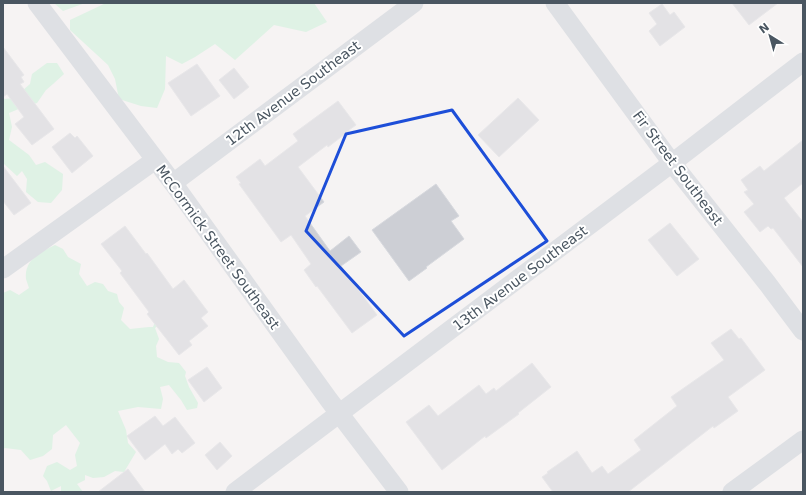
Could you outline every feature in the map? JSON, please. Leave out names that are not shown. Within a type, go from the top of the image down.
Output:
[{"type":"street","name":"McCormick Street Southeast","points":[[37,3],[173,183],[340,414],[399,492]]},
{"type":"street","name":"12th Avenue Southeast","points":[[173,183],[414,3]]},
{"type":"street","name":"Fir Street Southeast","points":[[554,3],[672,163],[803,331]]},
{"type":"street","name":"13th Avenue Southeast","points":[[235,492],[672,163],[803,62]]},
{"type":"street","points":[[3,269],[155,160]]},
{"type":"street","points":[[732,492],[803,440]]},
{"type":"highlighted area","points":[[452,110],[547,241],[404,336],[306,231],[346,134]]},
{"type":"green space","points":[[54,3],[85,3],[63,11]]},
{"type":"green space","points":[[106,3],[314,3],[327,22],[306,32],[274,25],[235,60],[215,44],[182,64],[166,56],[165,89],[157,108],[141,106],[119,99],[115,79],[108,65],[70,30],[70,20]]},
{"type":"green space","points":[[47,63],[57,63],[64,74],[46,90],[37,103],[9,113],[12,127],[9,140],[29,155],[36,165],[45,162],[63,174],[62,190],[51,203],[38,202],[26,192],[27,179],[22,171],[17,176],[3,163],[3,98],[14,98],[30,84],[32,74]]},
{"type":"green space","points":[[55,245],[63,249],[68,257],[81,264],[79,274],[87,286],[95,282],[103,284],[108,291],[117,294],[119,302],[124,308],[121,320],[130,329],[153,327],[156,320],[164,321],[155,328],[159,339],[156,346],[157,357],[168,362],[179,363],[186,372],[185,376],[189,387],[198,403],[197,408],[187,410],[169,385],[160,387],[163,399],[161,409],[138,407],[118,411],[126,430],[128,443],[136,452],[124,472],[115,471],[104,477],[93,478],[85,475],[85,480],[77,484],[83,492],[61,492],[61,486],[51,491],[43,476],[47,466],[57,462],[70,470],[77,466],[75,455],[80,443],[66,425],[53,435],[52,449],[43,456],[30,460],[21,450],[3,449],[3,293],[10,290],[19,295],[29,288],[26,279],[26,272],[30,262],[39,254]]},
{"type":"building","points":[[732,3],[778,3],[749,25]]},
{"type":"building","points":[[662,4],[670,15],[674,12],[685,27],[660,46],[649,31],[657,24],[649,13]]},
{"type":"building","points":[[3,47],[24,75],[21,77],[24,82],[20,84],[54,129],[32,145],[15,124],[24,117],[7,94],[3,97]]},
{"type":"building","points":[[197,64],[220,96],[191,116],[168,83]]},
{"type":"building","points":[[234,68],[249,87],[234,99],[219,80]]},
{"type":"building","points":[[518,98],[539,120],[499,157],[478,135]]},
{"type":"building","points":[[338,101],[356,125],[328,147],[327,145],[298,167],[324,202],[305,216],[330,251],[349,236],[361,252],[341,266],[377,315],[352,333],[304,270],[311,264],[291,235],[281,242],[239,184],[241,183],[236,177],[260,159],[265,166],[298,141],[293,134]]},
{"type":"building","points":[[70,133],[75,138],[77,136],[93,156],[72,173],[52,147]]},
{"type":"building","points":[[803,140],[803,183],[784,198],[803,222],[803,267],[773,228],[771,229],[768,226],[760,232],[744,212],[754,204],[744,192],[748,190],[741,180],[760,166],[764,171]]},
{"type":"building","points":[[3,166],[31,203],[14,215],[3,201]]},
{"type":"building","points":[[436,184],[459,216],[451,221],[464,239],[409,281],[372,230]]},
{"type":"building","points":[[670,223],[699,259],[677,276],[648,240]]},
{"type":"building","points":[[125,226],[173,289],[184,280],[208,312],[201,318],[208,326],[189,341],[192,345],[179,355],[147,314],[149,312],[120,273],[122,271],[101,244]]},
{"type":"building","points":[[731,329],[739,339],[741,338],[765,370],[728,397],[738,411],[714,428],[713,426],[628,492],[553,492],[542,477],[577,451],[592,473],[602,466],[608,474],[641,450],[634,440],[677,406],[671,397],[724,360],[711,343]]},
{"type":"building","points":[[532,363],[551,387],[518,413],[519,414],[486,438],[485,436],[442,470],[406,422],[429,405],[438,416],[479,385],[486,394],[494,388],[496,391]]},
{"type":"building","points":[[207,367],[222,388],[204,402],[188,380]]},
{"type":"building","points":[[155,416],[163,426],[175,417],[195,443],[182,453],[178,449],[172,454],[165,444],[145,460],[127,436]]},
{"type":"building","points":[[220,442],[232,456],[217,470],[205,455]]},
{"type":"building","points":[[128,469],[145,492],[98,492]]}]
